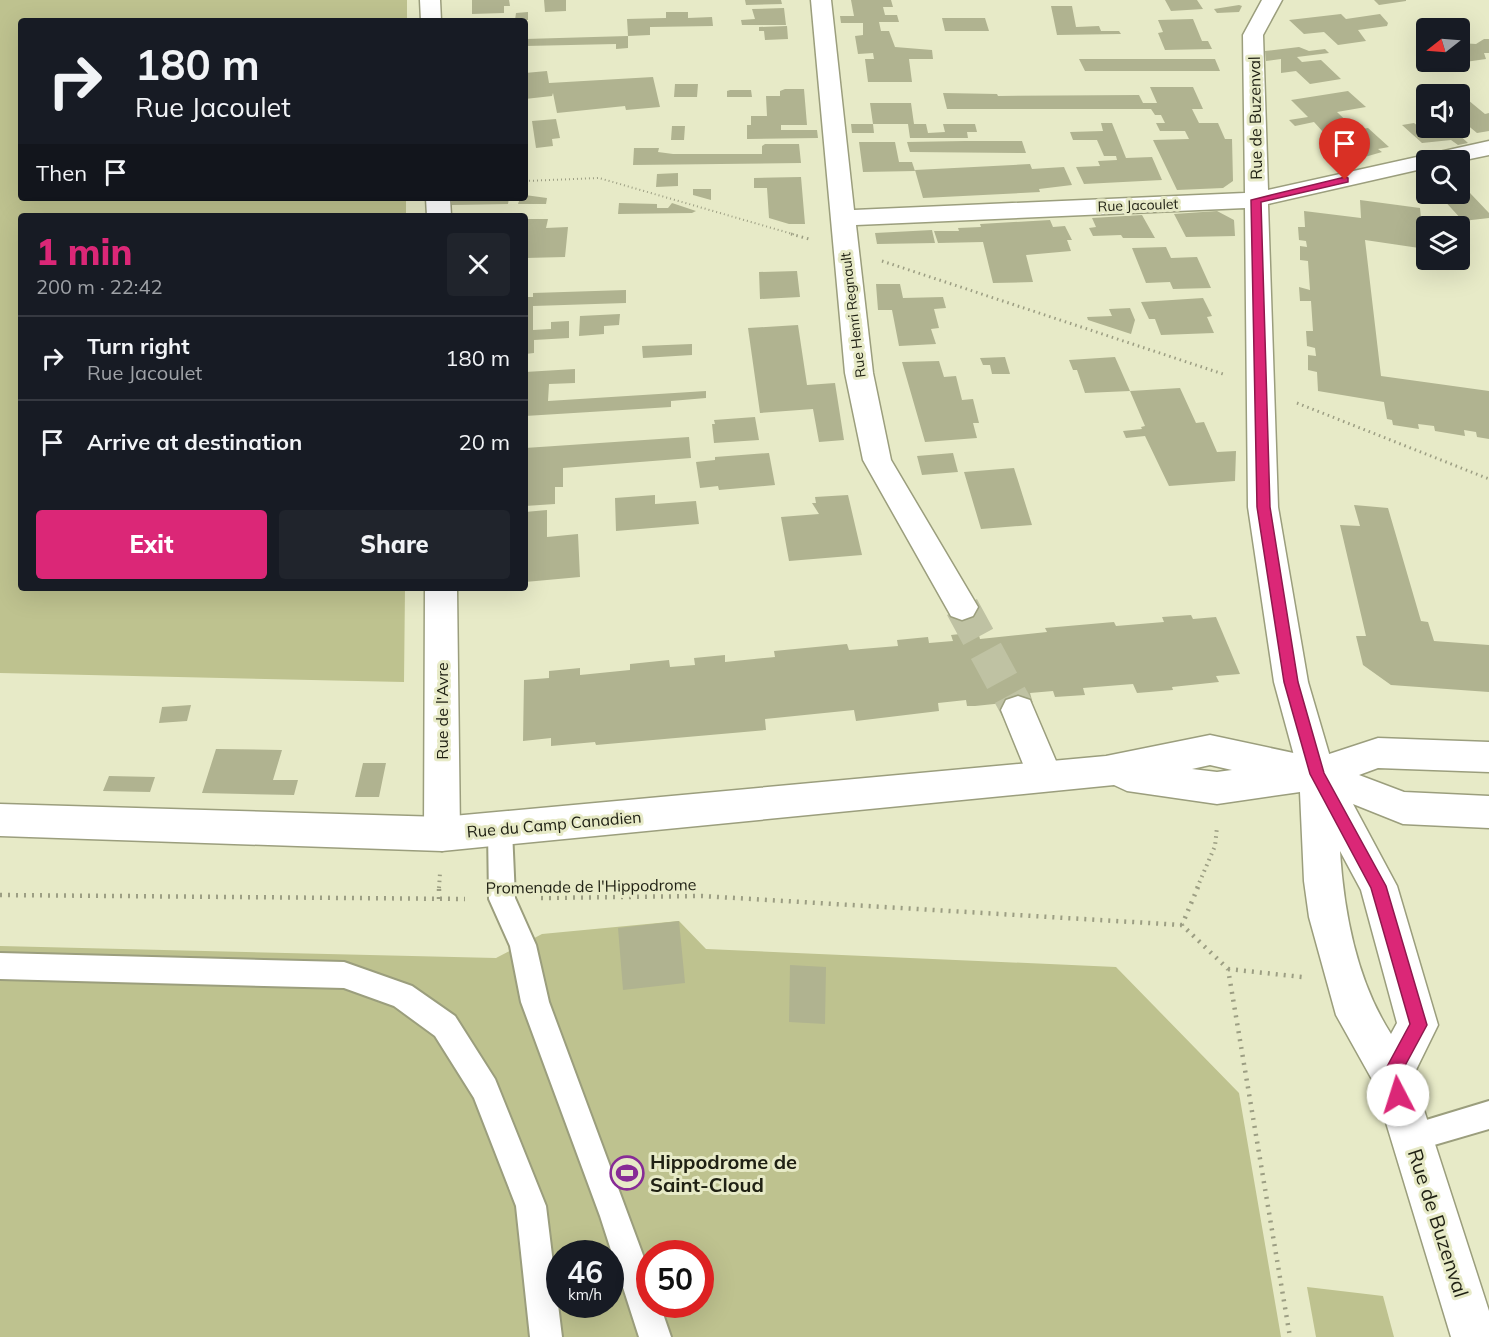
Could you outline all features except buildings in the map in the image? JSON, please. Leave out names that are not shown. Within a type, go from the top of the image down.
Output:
[{"type":"street","points":[[430,0],[431,18]]},
{"type":"street","name":"Rue Henri Regnault","points":[[821,0],[859,373],[877,460],[962,607]]},
{"type":"street","name":"Rue de Buzenval","points":[[1272,0],[1253,35],[1263,507],[1291,682],[1317,774],[1323,881],[1328,916],[1356,1015],[1392,1074],[1410,1138],[1474,1337]]},
{"type":"street","points":[[1470,152],[1489,148]]},
{"type":"street","name":"Rue Jacoulet","points":[[844,218],[1256,200],[1416,164]]},
{"type":"street","name":"Rue de l'Avre","points":[[441,591],[442,834]]},
{"type":"street","points":[[1018,710],[1044,775]]},
{"type":"street","name":"Rue du Camp Canadien","points":[[0,820],[442,834],[1044,775],[1106,771],[1217,788],[1317,774],[1378,753],[1489,758]]},
{"type":"street","points":[[1317,774],[1403,808],[1489,812]]},
{"type":"street","name":"Rue de Buzenval","points":[[1317,774],[1378,886],[1418,1025],[1392,1074]]},
{"type":"lane","points":[[500,830],[502,899],[523,945],[535,1002],[615,1216],[655,1337]]},
{"type":"lane","points":[[0,966],[344,975],[402,995],[446,1026],[485,1089],[531,1206],[546,1337]]},
{"type":"lane","points":[[1410,1138],[1448,1129],[1489,1115]]},
{"type":"path","points":[[528,181],[598,178],[818,242],[845,246],[1223,374],[1322,411],[1489,479]]},
{"type":"path","points":[[1218,821],[1215,846],[1182,926],[1228,969],[1307,978],[1328,916]]},
{"type":"path","name":"Promenade de l'Hippodrome","points":[[0,895],[502,899],[702,896],[1182,926]]},
{"type":"path","points":[[1228,969],[1290,1337]]},
{"type":"green space","points":[[0,0],[407,0],[407,18],[18,18],[18,201],[406,201],[406,213],[18,213],[18,591],[405,591],[404,682],[0,673]]},
{"type":"green space","name":"Hippodrome de Saint-Cloud","points":[[679,921],[706,949],[1116,967],[1239,1093],[1281,1337],[0,1337],[0,946],[496,958],[542,934]]},
{"type":"green space","points":[[1307,1287],[1383,1296],[1394,1337],[1316,1337]]},
{"type":"tunnel","points":[[962,607],[1018,710]]},
{"type":"place","name":"Hippodrome de Saint-Cloud","points":[[627,1173]]},
{"type":"route","points":[[1345,180],[1256,200],[1263,507],[1291,682],[1317,774],[1378,886],[1418,1025],[1392,1074],[1398,1095]]}]
